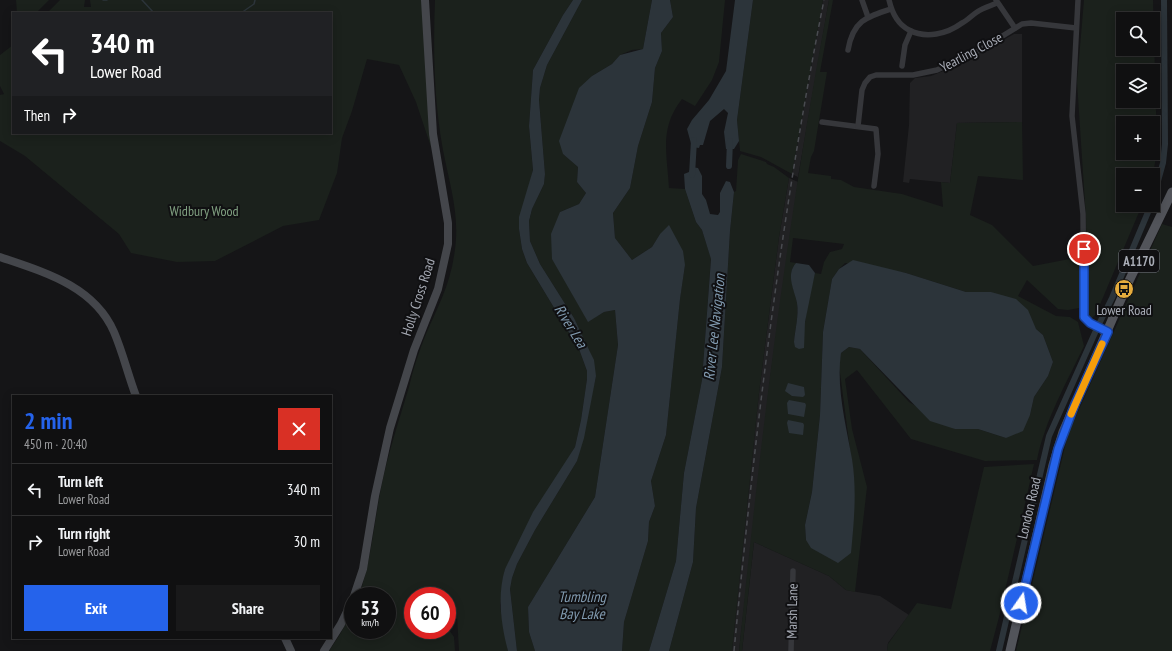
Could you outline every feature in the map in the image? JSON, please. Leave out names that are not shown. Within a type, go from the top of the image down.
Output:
[{"type":"main road","name":"A1170","points":[[1104,330],[1130,281],[1172,192]]},
{"type":"main road","name":"London Road","points":[[1010,651],[1058,449],[1104,330]]},
{"type":"street","name":"Holly Cross Road","points":[[357,587],[363,569],[375,496],[390,428],[412,356],[438,289],[448,244],[448,223],[433,134],[425,0]]},
{"type":"street","points":[[862,0],[868,17]]},
{"type":"street","points":[[889,0],[891,8],[898,21],[911,31],[929,35],[960,25],[977,12],[996,1],[1015,28],[1031,23],[1076,28]]},
{"type":"street","points":[[1078,0],[1072,116],[1082,214],[1084,315],[1086,321],[1104,330]]},
{"type":"street","points":[[848,50],[854,28],[868,17],[891,8]]},
{"type":"street","name":"Yearling Close","points":[[858,126],[862,90],[864,83],[870,77],[876,75],[920,74],[937,70],[978,51],[1015,28]]},
{"type":"street","points":[[902,66],[905,45],[911,31]]},
{"type":"street","points":[[822,122],[873,127],[877,132],[878,154],[874,186]]},
{"type":"street","points":[[0,257],[58,278],[88,296],[98,307],[114,331],[136,395]]},
{"type":"street","name":"Marsh Lane","points":[[791,651],[793,571]]},
{"type":"street","points":[[332,638],[344,618]]},
{"type":"street","points":[[285,639],[291,651]]},
{"type":"street","points":[[324,651],[332,639]]},
{"type":"shaded area","points":[[823,0],[829,0],[798,177],[792,174]]},
{"type":"shaded area","points":[[1014,34],[1022,34],[1022,122],[957,123],[950,183],[910,179],[909,183],[903,182],[909,125],[910,83],[915,78],[931,76],[963,63]]},
{"type":"shaded area","points":[[789,178],[798,182],[771,372],[739,651],[732,651],[759,393],[779,237]]},
{"type":"shaded area","points":[[754,542],[829,576],[846,590],[880,596],[909,615],[888,643],[887,651],[742,651]]},
{"type":"green space","points":[[16,0],[49,0],[37,12],[17,12]]},
{"type":"green space","name":"Widbury Wood","points":[[60,0],[85,0],[84,7],[91,7],[90,0],[423,0],[431,147],[416,102],[399,65],[367,59],[352,111],[342,138],[337,173],[319,220],[283,226],[215,261],[177,262],[131,253],[119,234],[25,156],[0,141],[0,95],[4,94],[0,86],[0,55],[12,46],[12,134],[332,134],[332,12],[48,12]]},
{"type":"green space","points":[[435,0],[573,0],[563,15],[533,70],[529,126],[533,170],[519,229],[522,249],[527,263],[579,349],[587,371],[581,420],[575,447],[505,569],[500,606],[508,651],[459,651],[456,615],[456,587],[404,587],[404,639],[454,639],[455,651],[329,651],[344,627],[344,639],[396,639],[396,587],[362,587],[367,569],[381,488],[390,450],[416,360],[446,286],[452,266],[456,242],[454,202],[440,132],[436,94],[434,38]]},
{"type":"green space","points":[[582,0],[652,0],[643,49],[632,50],[620,55],[612,64],[592,76],[563,154],[578,167],[577,182],[586,193],[579,204],[560,212],[573,295],[588,321],[604,312],[615,310],[618,345],[595,497],[528,607],[529,632],[535,651],[517,651],[510,589],[512,578],[517,564],[535,530],[577,461],[596,376],[574,318],[540,264],[530,241],[529,221],[532,209],[544,184],[545,174],[539,100],[540,88],[547,65]]},
{"type":"green space","points":[[670,0],[725,0],[719,62],[712,80],[695,106],[682,99],[670,120],[666,142],[669,188],[685,189],[696,222],[702,230],[711,258],[702,380],[684,473],[676,561],[649,651],[622,651],[624,622],[648,541],[649,522],[655,506],[651,481],[666,435],[680,298],[685,265],[660,234],[652,247],[632,260],[615,238],[613,213],[630,188],[638,146],[652,102],[655,68],[662,51],[661,33],[673,17]]},
{"type":"green space","points":[[753,0],[823,0],[792,174],[761,157],[740,151],[737,120]]},
{"type":"green space","points":[[829,0],[833,0],[820,72],[827,72],[814,151],[811,157],[808,173],[831,176],[831,179],[841,180],[854,187],[902,194],[943,207],[941,182],[950,183],[957,123],[1022,122],[1023,180],[978,176],[970,215],[992,225],[1033,266],[1080,257],[1079,308],[1068,310],[1058,309],[1027,280],[1018,296],[1056,316],[1070,317],[1078,322],[1084,346],[1045,430],[1037,460],[985,461],[911,439],[857,370],[845,379],[852,429],[867,487],[855,592],[846,590],[829,576],[754,542],[742,651],[739,651],[766,405],[788,243],[814,81]],"holes":[[[793,238],[844,244],[842,249],[830,252],[824,262],[821,274],[815,273],[809,296],[804,329],[794,342],[797,308],[791,278],[791,273],[796,263],[790,262]],[[845,263],[906,273],[966,292],[991,292],[1043,335],[1053,362],[1048,376],[1034,397],[1030,415],[1006,438],[978,429],[955,429],[909,402],[860,349],[849,347],[841,353],[839,365],[854,480],[852,539],[806,540],[805,525],[812,492],[820,415],[823,332],[832,279]]]},
{"type":"green space","points":[[1084,0],[1153,0],[1153,12],[1116,12],[1116,56],[1155,56],[1155,64],[1116,64],[1116,108],[1156,108],[1156,116],[1116,116],[1116,160],[1156,160],[1154,168],[1116,168],[1116,212],[1139,212],[1096,314],[1092,318],[1087,313],[1086,218],[1077,82]]},
{"type":"green space","points":[[741,154],[766,162],[789,178],[779,237],[759,393],[732,651],[669,651],[693,562],[696,508],[722,367],[730,231],[734,192],[736,191],[738,160]]},
{"type":"green space","points":[[1162,224],[1172,227],[1172,651],[1016,651],[1068,434]]},
{"type":"green space","points":[[1034,464],[990,651],[887,651],[888,644],[917,603],[951,609],[984,467]]},
{"type":"water","name":"River Lea","points":[[573,0],[582,0],[547,65],[540,88],[539,100],[545,174],[544,184],[532,209],[529,221],[530,241],[540,264],[574,318],[594,360],[596,376],[584,438],[577,461],[535,530],[517,564],[512,578],[510,589],[517,651],[508,651],[503,631],[501,610],[501,589],[505,569],[533,512],[575,447],[581,420],[587,379],[587,371],[579,349],[527,263],[522,249],[519,229],[519,217],[533,170],[529,126],[533,70],[563,15]]},
{"type":"water","name":"Tumbling Bay Lake","points":[[652,0],[670,0],[673,17],[661,33],[662,51],[655,68],[652,102],[638,146],[630,188],[613,213],[615,238],[632,260],[652,247],[660,234],[669,225],[683,251],[685,265],[666,435],[651,481],[655,506],[649,522],[648,541],[624,622],[622,651],[535,651],[529,632],[528,607],[595,497],[618,345],[615,310],[604,312],[588,322],[552,259],[551,234],[560,212],[579,204],[586,193],[577,182],[578,167],[563,154],[559,141],[579,88],[592,76],[612,64],[620,55],[643,49]]},
{"type":"water","points":[[735,0],[753,0],[737,120],[739,141],[734,149],[726,149],[724,132],[728,113],[724,109],[710,121],[703,145],[700,145],[699,148],[692,147],[687,129],[692,120],[709,100],[726,71]]},
{"type":"water","points":[[691,167],[698,168],[702,176],[702,194],[706,200],[710,214],[718,215],[720,212],[720,193],[726,181],[730,182],[734,192],[730,231],[722,367],[696,508],[693,562],[669,651],[649,651],[676,561],[684,473],[702,380],[711,259],[702,230],[696,222],[685,189],[684,174],[689,172]]},
{"type":"water","points":[[853,260],[906,273],[966,292],[991,292],[1016,299],[1028,310],[1036,329],[1043,335],[1053,362],[1048,376],[1034,397],[1030,415],[1023,431],[1006,438],[978,429],[955,429],[930,421],[860,349],[849,347],[841,353],[841,393],[854,471],[855,494],[851,553],[838,563],[811,548],[806,540],[805,525],[812,492],[820,415],[823,332],[832,279],[839,269]]},
{"type":"water","points":[[796,263],[809,265],[815,273],[805,322],[804,348],[799,349],[795,347],[794,342],[797,303],[791,278],[791,273]]},
{"type":"water","points":[[788,383],[804,387],[805,395],[803,397],[792,396],[785,391]]},
{"type":"water","points":[[789,400],[805,403],[804,417],[788,414],[787,403]]},
{"type":"water","points":[[788,420],[803,423],[803,435],[789,433],[787,423]]},
{"type":"waterway","points":[[142,0],[153,12]]},
{"type":"waterway","points":[[242,12],[254,4],[255,0]]},
{"type":"waterway","points":[[1160,174],[1165,144],[1164,0]]},
{"type":"waterway","points":[[692,175],[694,140]]},
{"type":"waterway","name":"River Lee Navigation","points":[[729,166],[730,141]]},
{"type":"waterway","points":[[999,651],[1049,436],[1112,298],[1148,212]]},
{"type":"railway","points":[[734,651],[760,406],[782,243],[824,0]]},
{"type":"slow traffic","points":[[1071,414],[1102,344]]},
{"type":"place","name":"Lower Road","points":[[1124,289]]},
{"type":"route","points":[[1021,603],[1046,493],[1063,432],[1108,332],[1086,321],[1084,317],[1084,249]]}]
